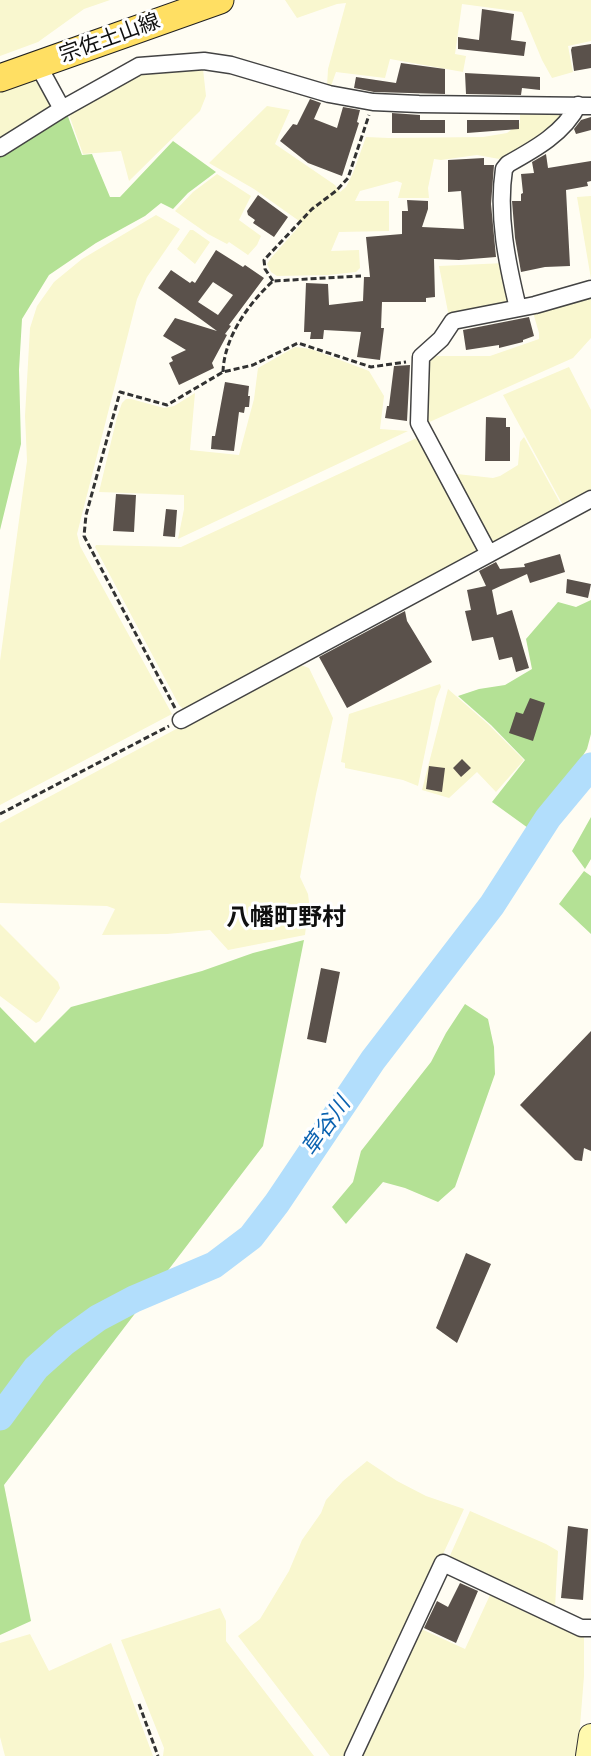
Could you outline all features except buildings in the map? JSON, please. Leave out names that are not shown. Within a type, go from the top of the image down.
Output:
[{"type":"main road","name":"宗佐土山線","points":[[0,78],[220,0]]},
{"type":"main road","points":[[588,1756],[591,1736]]},
{"type":"street","points":[[0,148],[62,109],[138,66],[204,61],[231,64],[329,94],[373,102],[584,106]]},
{"type":"street","points":[[38,65],[62,109]]},
{"type":"street","points":[[518,308],[506,254],[502,212],[504,169],[508,164],[550,138],[584,106]]},
{"type":"street","points":[[489,554],[419,423],[421,357],[441,339],[453,321],[535,305],[591,289]]},
{"type":"street","points":[[181,720],[591,499]]},
{"type":"street","points":[[353,1756],[443,1563],[581,1628],[591,1628]]},
{"type":"path","points":[[273,281],[265,269],[264,260],[312,209],[336,191],[348,178],[373,102]]},
{"type":"path","points":[[223,372],[224,355],[237,327],[273,281],[361,276]]},
{"type":"path","points":[[0,814],[181,720],[84,536],[84,526],[120,392],[166,405],[223,372],[253,365],[298,343],[371,367],[405,363],[421,357]]},
{"type":"path","points":[[139,1704],[158,1756]]},
{"type":"shaded area","points":[[0,0],[110,0],[84,9],[38,42],[0,56]]},
{"type":"shaded area","points":[[285,0],[591,0],[591,41],[568,46],[573,72],[552,78],[522,12],[462,4],[455,54],[466,56],[463,72],[390,59],[385,78],[336,72],[331,86],[327,86],[328,69],[346,3],[297,18]]},
{"type":"shaded area","points":[[203,69],[206,96],[200,111],[129,181],[121,151],[83,154],[68,112],[139,73]]},
{"type":"shaded area","points":[[35,76],[53,106],[0,144],[0,87]]},
{"type":"shaded area","points":[[267,106],[290,110],[275,144],[335,185],[340,192],[346,187],[353,173],[366,137],[483,137],[507,133],[520,123],[520,111],[569,112],[569,116],[505,160],[477,155],[434,159],[428,188],[429,198],[398,198],[402,183],[397,181],[360,191],[355,201],[389,201],[389,231],[339,232],[331,251],[359,250],[360,268],[356,272],[328,275],[277,276],[271,272],[267,264],[302,223],[254,189],[209,163]]},
{"type":"shaded area","points":[[217,174],[251,196],[239,220],[261,236],[248,255],[229,242],[227,244],[208,234],[175,211],[193,192]]},
{"type":"shaded area","points":[[591,196],[591,279],[577,197]]},
{"type":"shaded area","points":[[156,215],[180,229],[147,277],[137,299],[77,534],[80,546],[172,714],[0,805],[0,661],[27,461],[25,416],[30,328],[37,306],[54,282],[82,259]]},
{"type":"shaded area","points":[[190,230],[210,242],[195,264],[177,249]]},
{"type":"shaded area","points":[[505,263],[512,301],[449,317],[439,266]]},
{"type":"shaded area","points":[[591,292],[591,338],[573,358],[425,424],[428,359],[433,356],[490,356],[539,339],[532,309]]},
{"type":"shaded area","points":[[295,347],[311,349],[369,371],[384,396],[380,429],[408,431],[178,539],[184,509],[184,495],[99,492],[117,417],[126,399],[164,408],[174,406],[195,393],[190,450],[239,455],[254,399],[258,368]]},
{"type":"shaded area","points":[[569,367],[591,410],[591,493],[564,507],[503,395]]},
{"type":"shaded area","points":[[421,436],[481,550],[188,709],[183,709],[95,547],[96,545],[181,547]]},
{"type":"shaded area","points":[[524,437],[563,508],[493,542],[488,539],[453,476],[457,474],[493,478],[500,476],[518,465],[520,442]]},
{"type":"shaded area","points":[[298,664],[309,668],[333,718],[300,877],[309,902],[305,935],[228,950],[210,930],[167,934],[102,935],[115,909],[107,906],[0,903],[0,823]]},
{"type":"shaded area","points":[[440,684],[418,786],[403,780],[345,768],[345,763],[341,762],[349,714]]},
{"type":"shaded area","points":[[448,689],[524,760],[496,792],[477,772],[449,798],[422,790]]},
{"type":"shaded area","points":[[0,924],[58,982],[60,988],[40,1021],[36,1023],[0,996]]},
{"type":"shaded area","points":[[367,1461],[397,1481],[426,1496],[464,1509],[349,1756],[330,1756],[238,1636],[260,1619],[289,1571],[302,1540],[321,1513],[326,1500],[343,1481]]},
{"type":"shaded area","points":[[470,1511],[558,1551],[555,1608],[448,1560]]},
{"type":"shaded area","points":[[490,1595],[529,1614],[533,1609],[584,1633],[584,1676],[578,1751],[575,1756],[358,1756],[417,1627],[465,1649]]},
{"type":"shaded area","points":[[220,1608],[226,1621],[226,1641],[314,1756],[163,1756],[164,1748],[121,1640]]},
{"type":"shaded area","points":[[30,1634],[49,1671],[111,1643],[153,1756],[5,1756],[0,1737],[0,1643]]},
{"type":"green space","points":[[66,111],[82,155],[92,154],[110,197],[120,197],[173,141],[216,172],[188,193],[173,209],[161,203],[145,216],[96,243],[49,275],[22,319],[19,370],[21,444],[0,530],[0,152]]},
{"type":"green space","points":[[591,600],[591,734],[587,749],[535,833],[492,802],[525,760],[491,725],[458,696],[479,689],[505,685],[532,669],[526,639],[558,602],[576,607]]},
{"type":"green space","points":[[591,817],[591,859],[585,869],[572,851]]},
{"type":"green space","points":[[584,871],[591,876],[591,934],[559,904]]},
{"type":"green space","points":[[304,940],[263,1146],[4,1485],[31,1621],[0,1635],[0,1007],[35,1043],[71,1007]]},
{"type":"green space","points":[[465,1004],[488,1019],[494,1047],[495,1074],[455,1187],[438,1202],[405,1188],[383,1182],[346,1224],[332,1207],[353,1182],[361,1151],[431,1062]]},
{"type":"waterway","name":"草谷川","points":[[0,1417],[36,1368],[65,1342],[98,1318],[134,1299],[214,1265],[251,1237],[277,1203],[373,1060],[492,905],[548,818],[591,766]]},
{"type":"district","name":"八幡町野村","points":[[286,919]]}]
